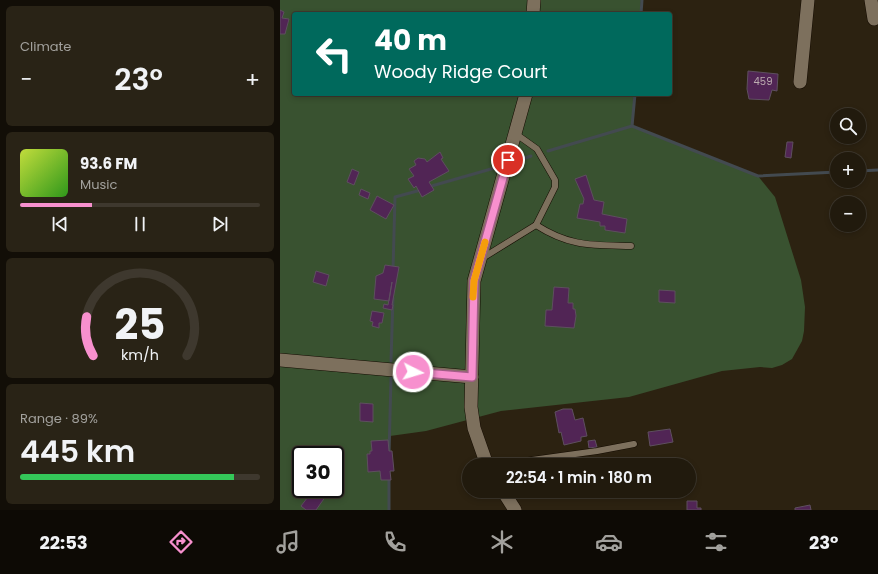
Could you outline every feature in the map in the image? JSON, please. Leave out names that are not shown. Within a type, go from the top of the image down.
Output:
[{"type":"street","points":[[533,12],[534,0]]},
{"type":"street","points":[[800,82],[808,0]]},
{"type":"street","points":[[871,0],[874,19]]},
{"type":"street","points":[[485,458],[474,428],[471,407],[474,281],[526,96]]},
{"type":"street","points":[[280,360],[472,377]]},
{"type":"street","points":[[507,498],[515,510]]},
{"type":"lane","points":[[480,259],[536,225],[555,187],[556,180],[537,149],[516,134]]},
{"type":"lane","points":[[536,225],[548,233],[570,243],[631,246]]},
{"type":"lane","points":[[546,458],[634,444]]},
{"type":"green space","points":[[280,0],[641,0],[640,12],[292,12],[292,96],[635,96],[633,126],[758,176],[775,197],[801,280],[805,307],[802,341],[792,359],[782,365],[772,368],[760,367],[722,371],[629,397],[501,411],[426,431],[390,436],[389,510],[280,510]]},
{"type":"building","points":[[280,10],[284,12],[282,18],[289,19],[285,34],[280,34]]},
{"type":"building","points":[[748,71],[778,74],[777,91],[772,90],[769,100],[749,99],[747,89]]},
{"type":"building","points":[[787,142],[793,142],[791,158],[785,157]]},
{"type":"building","points":[[440,152],[443,158],[441,159],[449,171],[429,182],[434,190],[422,197],[416,186],[414,188],[408,179],[414,176],[409,169],[416,165],[414,161],[418,158],[425,159],[427,162]]},
{"type":"building","points":[[352,169],[359,172],[354,185],[347,182]]},
{"type":"building","points":[[586,175],[594,200],[604,202],[602,214],[627,219],[625,233],[605,230],[605,226],[600,226],[600,222],[577,218],[580,204],[583,204],[584,199],[575,179]]},
{"type":"building","points":[[361,189],[370,193],[368,199],[359,195]]},
{"type":"building","points":[[377,196],[394,205],[386,219],[370,210]]},
{"type":"building","points":[[385,265],[399,267],[392,310],[383,308],[384,304],[388,305],[389,301],[374,299],[376,276],[383,273]]},
{"type":"building","points":[[316,271],[329,275],[326,286],[313,282]]},
{"type":"building","points":[[554,287],[569,288],[568,303],[573,303],[573,309],[575,309],[576,316],[574,328],[545,326],[546,310],[552,310]]},
{"type":"building","points":[[659,290],[675,291],[675,303],[659,302]]},
{"type":"building","points":[[372,311],[384,313],[382,323],[379,323],[379,328],[372,326],[373,322],[370,321]]},
{"type":"building","points":[[360,403],[373,404],[373,422],[360,421]]},
{"type":"building","points":[[563,409],[572,409],[575,420],[583,418],[587,436],[581,437],[581,441],[564,445],[561,432],[559,433],[555,412]]},
{"type":"building","points":[[670,429],[673,442],[650,446],[648,432]]},
{"type":"building","points":[[388,440],[389,451],[392,451],[394,471],[390,471],[391,480],[381,480],[380,471],[368,472],[367,454],[370,454],[370,451],[372,451],[371,441]]},
{"type":"building","points":[[595,440],[597,447],[589,448],[588,441]]},
{"type":"building","points":[[307,498],[324,498],[316,510],[306,510],[301,506]]},
{"type":"building","points":[[687,501],[697,501],[697,508],[701,508],[701,510],[687,510]]},
{"type":"building","points":[[810,505],[811,510],[795,510],[795,508]]},
{"type":"waterway","points":[[641,12],[642,0]]},
{"type":"waterway","points":[[632,126],[635,96]]},
{"type":"waterway","points":[[548,151],[632,126],[758,176],[830,172]]},
{"type":"waterway","points":[[517,161],[531,156]]},
{"type":"waterway","points":[[428,187],[498,167]]},
{"type":"waterway","points":[[866,171],[878,170]]},
{"type":"waterway","points":[[393,270],[395,197],[421,190]]},
{"type":"waterway","points":[[391,361],[393,298]]},
{"type":"waterway","points":[[389,454],[391,378]]},
{"type":"waterway","points":[[389,476],[389,510]]},
{"type":"slow traffic","points":[[473,297],[474,281],[485,242]]},
{"type":"route","points":[[413,372],[472,377],[474,281],[508,160]]}]
